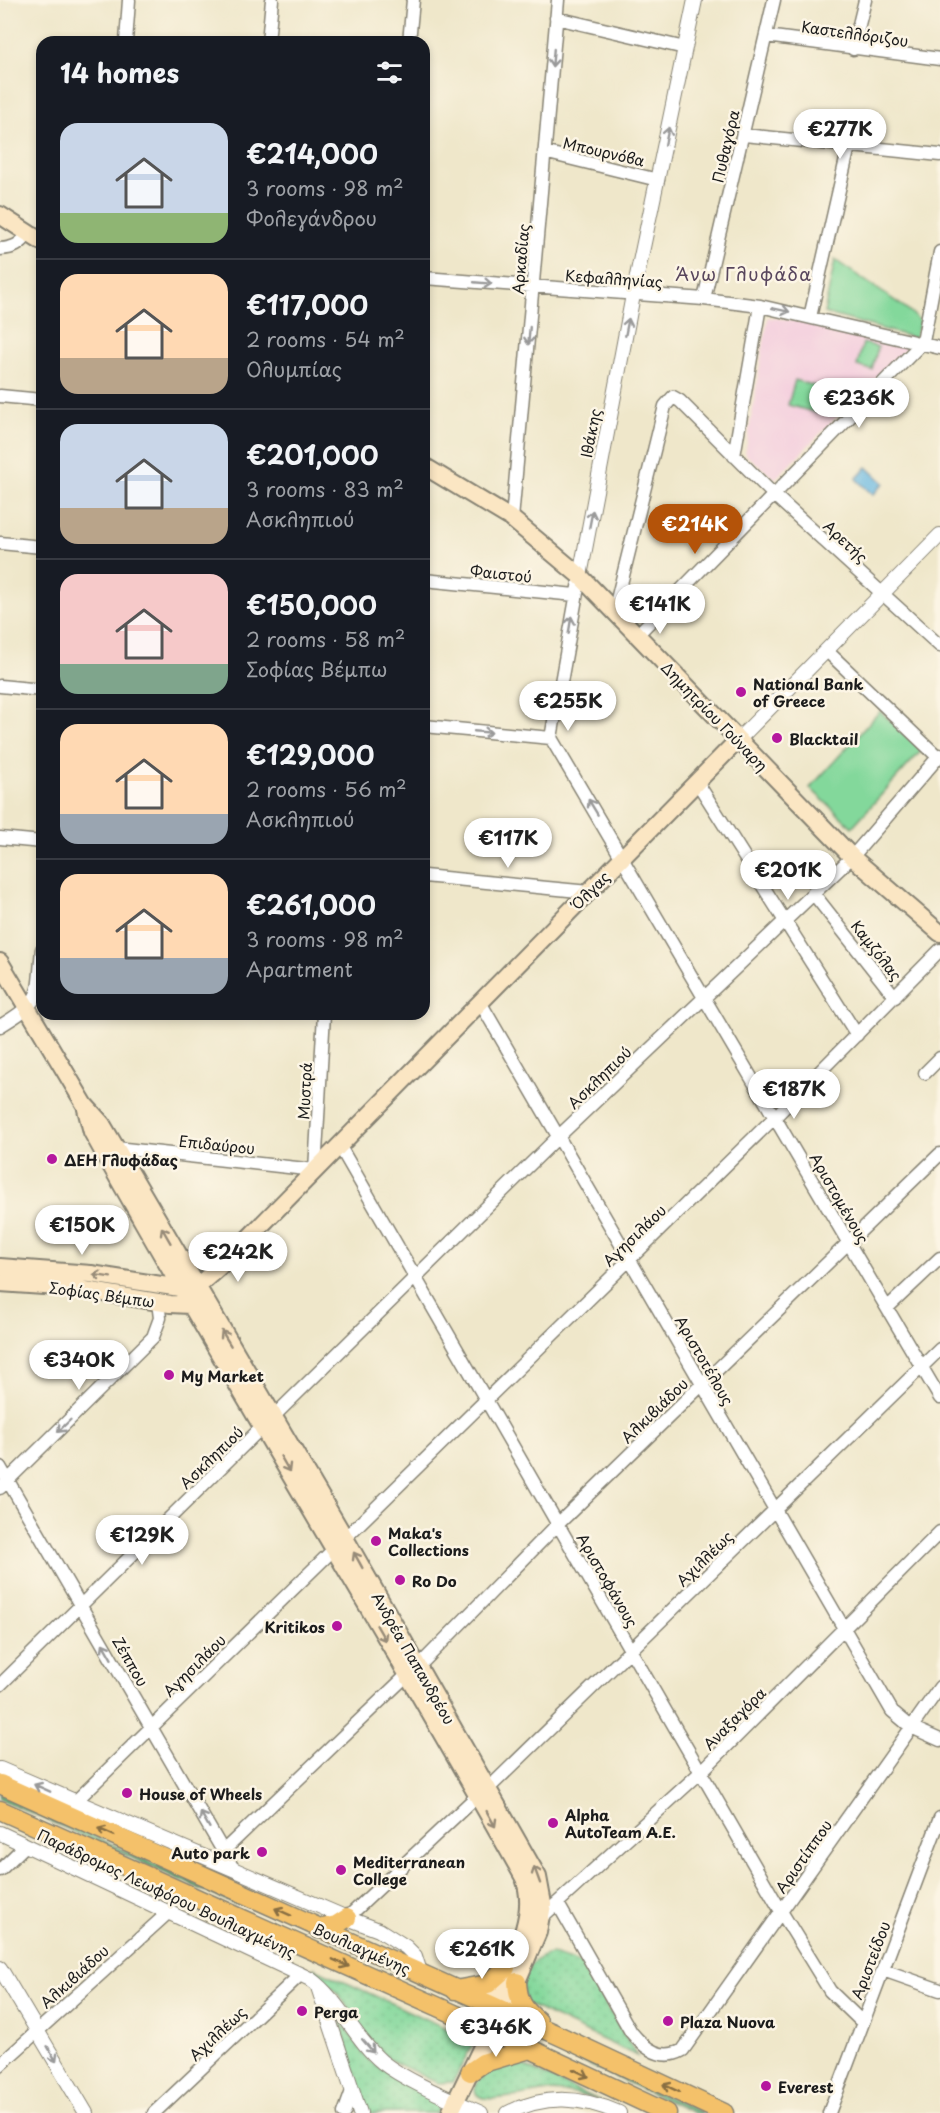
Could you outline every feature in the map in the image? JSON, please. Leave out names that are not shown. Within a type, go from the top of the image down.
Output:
[{"type":"main road","points":[[0,215],[35,238]]},
{"type":"main road","name":"Δημητρίου Γούναρη","points":[[430,470],[512,519],[580,576],[852,857],[940,933]]},
{"type":"main road","name":"Όλγας","points":[[192,1294],[224,1273],[241,1245],[738,740]]},
{"type":"main road","name":"Ανδρέα Παπανδρέου","points":[[0,962],[85,1105],[102,1124],[116,1148],[192,1294]]},
{"type":"main road","name":"Ανδρέα Παπανδρέου","points":[[85,1105],[92,1132],[192,1294],[340,1543],[484,1792],[538,1877],[542,1890],[542,1917],[511,1975],[490,2030],[452,2107]]},
{"type":"main road","name":"Σοφίας Βέμπω","points":[[0,1267],[91,1274],[192,1294]]},
{"type":"main road","name":"Σοφίας Βέμπω","points":[[0,1283],[73,1288],[158,1302],[192,1294]]},
{"type":"main road","name":"Βουλιαγμένης","points":[[0,1784],[562,2037],[724,2113]]},
{"type":"main road","name":"Ανδρέα Παπανδρέου","points":[[484,1792],[524,1878],[530,1899],[525,1927],[511,1975]]},
{"type":"main road","name":"Βουλιαγμένης","points":[[0,1810],[490,2030],[667,2113]]},
{"type":"main road","points":[[319,1929],[336,1925],[347,1918]]},
{"type":"main road","points":[[455,1990],[488,1984],[511,1975],[526,2012],[562,2037]]},
{"type":"main road","points":[[470,2072],[483,2063],[531,2049]]},
{"type":"street","points":[[126,36],[129,0]]},
{"type":"street","points":[[269,36],[272,0]]},
{"type":"street","points":[[410,36],[413,0]]},
{"type":"street","name":"Αρκαδίας","points":[[512,519],[558,0]]},
{"type":"street","name":"Ιθάκης","points":[[551,738],[575,595],[633,295],[695,0]]},
{"type":"street","name":"Πυθαγόρα","points":[[704,299],[774,0]]},
{"type":"street","points":[[853,49],[865,0]]},
{"type":"street","points":[[556,18],[685,48]]},
{"type":"street","name":"Καστελλόριζου","points":[[766,36],[940,59]]},
{"type":"street","points":[[744,135],[940,155]]},
{"type":"street","points":[[810,317],[849,146]]},
{"type":"street","name":"Μπουρνόβα","points":[[544,152],[658,180]]},
{"type":"street","points":[[0,249],[12,248],[35,238]]},
{"type":"street","points":[[637,636],[923,342],[940,252]]},
{"type":"street","name":"Κεφαλληνίας","points":[[430,279],[704,299],[760,306],[923,342],[940,348]]},
{"type":"street","points":[[734,456],[760,306]]},
{"type":"street","points":[[0,396],[36,399]]},
{"type":"street","name":"Αρετής","points":[[614,612],[665,406],[670,398],[680,401],[774,495],[940,646]]},
{"type":"street","name":"Όλγας","points":[[738,740],[940,535]]},
{"type":"street","points":[[0,543],[36,546]]},
{"type":"street","name":"Φαιστού","points":[[430,581],[575,595]]},
{"type":"street","points":[[827,651],[939,756]]},
{"type":"street","points":[[0,686],[36,689]]},
{"type":"street","points":[[430,727],[551,738],[623,857]]},
{"type":"street","name":"Ασκληπιού","points":[[0,1685],[558,1137],[852,857],[939,756]]},
{"type":"street","points":[[697,782],[783,922],[857,1035]]},
{"type":"street","points":[[0,838],[36,841]]},
{"type":"street","name":"Αριστομένους","points":[[623,857],[940,1398]]},
{"type":"street","points":[[430,877],[589,891]]},
{"type":"street","name":"Καμζόλας","points":[[813,893],[895,997]]},
{"type":"street","name":"Αγησιλάου","points":[[75,1802],[775,1118],[940,950]]},
{"type":"street","points":[[0,1026],[28,1009],[36,999]]},
{"type":"street","name":"Αριστοτέλους","points":[[480,1002],[892,1711],[911,1727],[940,1740]]},
{"type":"street","name":"Μυστρά","points":[[315,1170],[324,1020]]},
{"type":"street","points":[[924,1072],[940,1058]]},
{"type":"street","name":"Αριστοφάνους","points":[[339,1145],[782,1913],[830,1991],[862,2022]]},
{"type":"street","name":"Επιδαύρου","points":[[116,1148],[315,1170]]},
{"type":"street","name":"Αλκιβιάδου","points":[[218,1856],[412,1671],[558,1524],[940,1154]]},
{"type":"street","points":[[887,1308],[940,1258]]},
{"type":"street","points":[[4,1484],[153,1337],[160,1318],[158,1302]]},
{"type":"street","name":"Αχιλλέως","points":[[347,1918],[484,1792],[632,1650],[940,1349]]},
{"type":"street","name":"Ζέππου","points":[[0,1467],[4,1484],[152,1728],[218,1856]]},
{"type":"street","name":"Αναξαγόρα","points":[[542,1917],[702,1771],[940,1532]]},
{"type":"street","name":"Αριστίππου","points":[[558,1904],[631,2032],[641,2044],[655,2053],[675,2055],[690,2043],[940,1687]]},
{"type":"street","points":[[0,1769],[75,1802],[218,1856],[234,1870],[380,1930],[416,1956],[421,1975]]},
{"type":"street","name":"Αριστείδου","points":[[829,2113],[940,1818]]},
{"type":"street","name":"Παράδρομος Λεωφόρου Βουλιαγμένης","points":[[0,1833],[301,1974],[318,1985],[383,2062],[452,2107],[481,2113]]},
{"type":"street","points":[[0,1870],[26,1845]]},
{"type":"street","name":"Αλκιβιάδου","points":[[0,2065],[37,2029],[170,1911]]},
{"type":"street","points":[[0,1968],[86,2113]]},
{"type":"street","points":[[883,1970],[940,1990]]},
{"type":"street","name":"Αχιλλέως","points":[[154,2113],[301,1974]]},
{"type":"street","points":[[318,1985],[360,2113]]},
{"type":"street","points":[[344,2113],[352,2091]]},
{"type":"street","points":[[627,2094],[628,2113]]},
{"type":"street","points":[[508,2113],[540,2100],[554,2098],[601,2106],[619,2113]]},
{"type":"shaded area","points":[[768,317],[805,322],[909,345],[775,479],[745,454]]},
{"type":"green space","points":[[835,260],[907,309],[920,321],[915,338],[824,313]]},
{"type":"green space","points":[[863,343],[878,347],[872,370],[857,366]]},
{"type":"green space","points":[[795,380],[825,389],[817,413],[788,405]]},
{"type":"green space","points":[[880,711],[922,750],[852,827],[810,788]]},
{"type":"green space","points":[[0,1793],[238,1901],[236,1905],[0,1799]]},
{"type":"green space","points":[[553,1954],[582,1964],[637,2056],[527,2004],[522,1985],[525,1973],[532,1963]]},
{"type":"green space","points":[[314,1968],[474,2041],[453,2082],[437,2083],[388,2059],[368,2037],[337,1992],[313,1971]]},
{"type":"green space","points":[[339,2018],[368,2060],[390,2074],[443,2098],[436,2113],[366,2113]]},
{"type":"green space","points":[[516,2028],[704,2113],[694,2113],[515,2031]]},
{"type":"green space","points":[[516,2062],[600,2101],[556,2091],[491,2099],[481,2097],[476,2093],[476,2084],[485,2071]]},
{"type":"water","points":[[867,467],[884,483],[873,495],[856,479]]},
{"type":"place","name":"National Bank of Greece","points":[[741,692]]},
{"type":"place","name":"Blacktail","points":[[777,738]]},
{"type":"place","name":"ΔΕΗ Γλυφάδας","points":[[52,1159]]},
{"type":"place","name":"My Market","points":[[169,1375]]},
{"type":"place","name":"Maka's Collections","points":[[376,1541]]},
{"type":"place","name":"Ro Do","points":[[400,1580]]},
{"type":"place","name":"Kritikos","points":[[337,1626]]},
{"type":"place","name":"House of Wheels","points":[[127,1793]]},
{"type":"place","name":"Alpha AutoTeam Α.Ε.","points":[[553,1823]]},
{"type":"place","name":"Auto park","points":[[262,1852]]},
{"type":"place","name":"Mediterranean College","points":[[341,1870]]},
{"type":"place","name":"Perga","points":[[302,2011]]},
{"type":"place","name":"Plaza Nuova","points":[[668,2021]]},
{"type":"place","name":"Everest","points":[[766,2086]]},
{"type":"district","name":"Άνω Γλυφάδα","points":[[744,273]]}]
